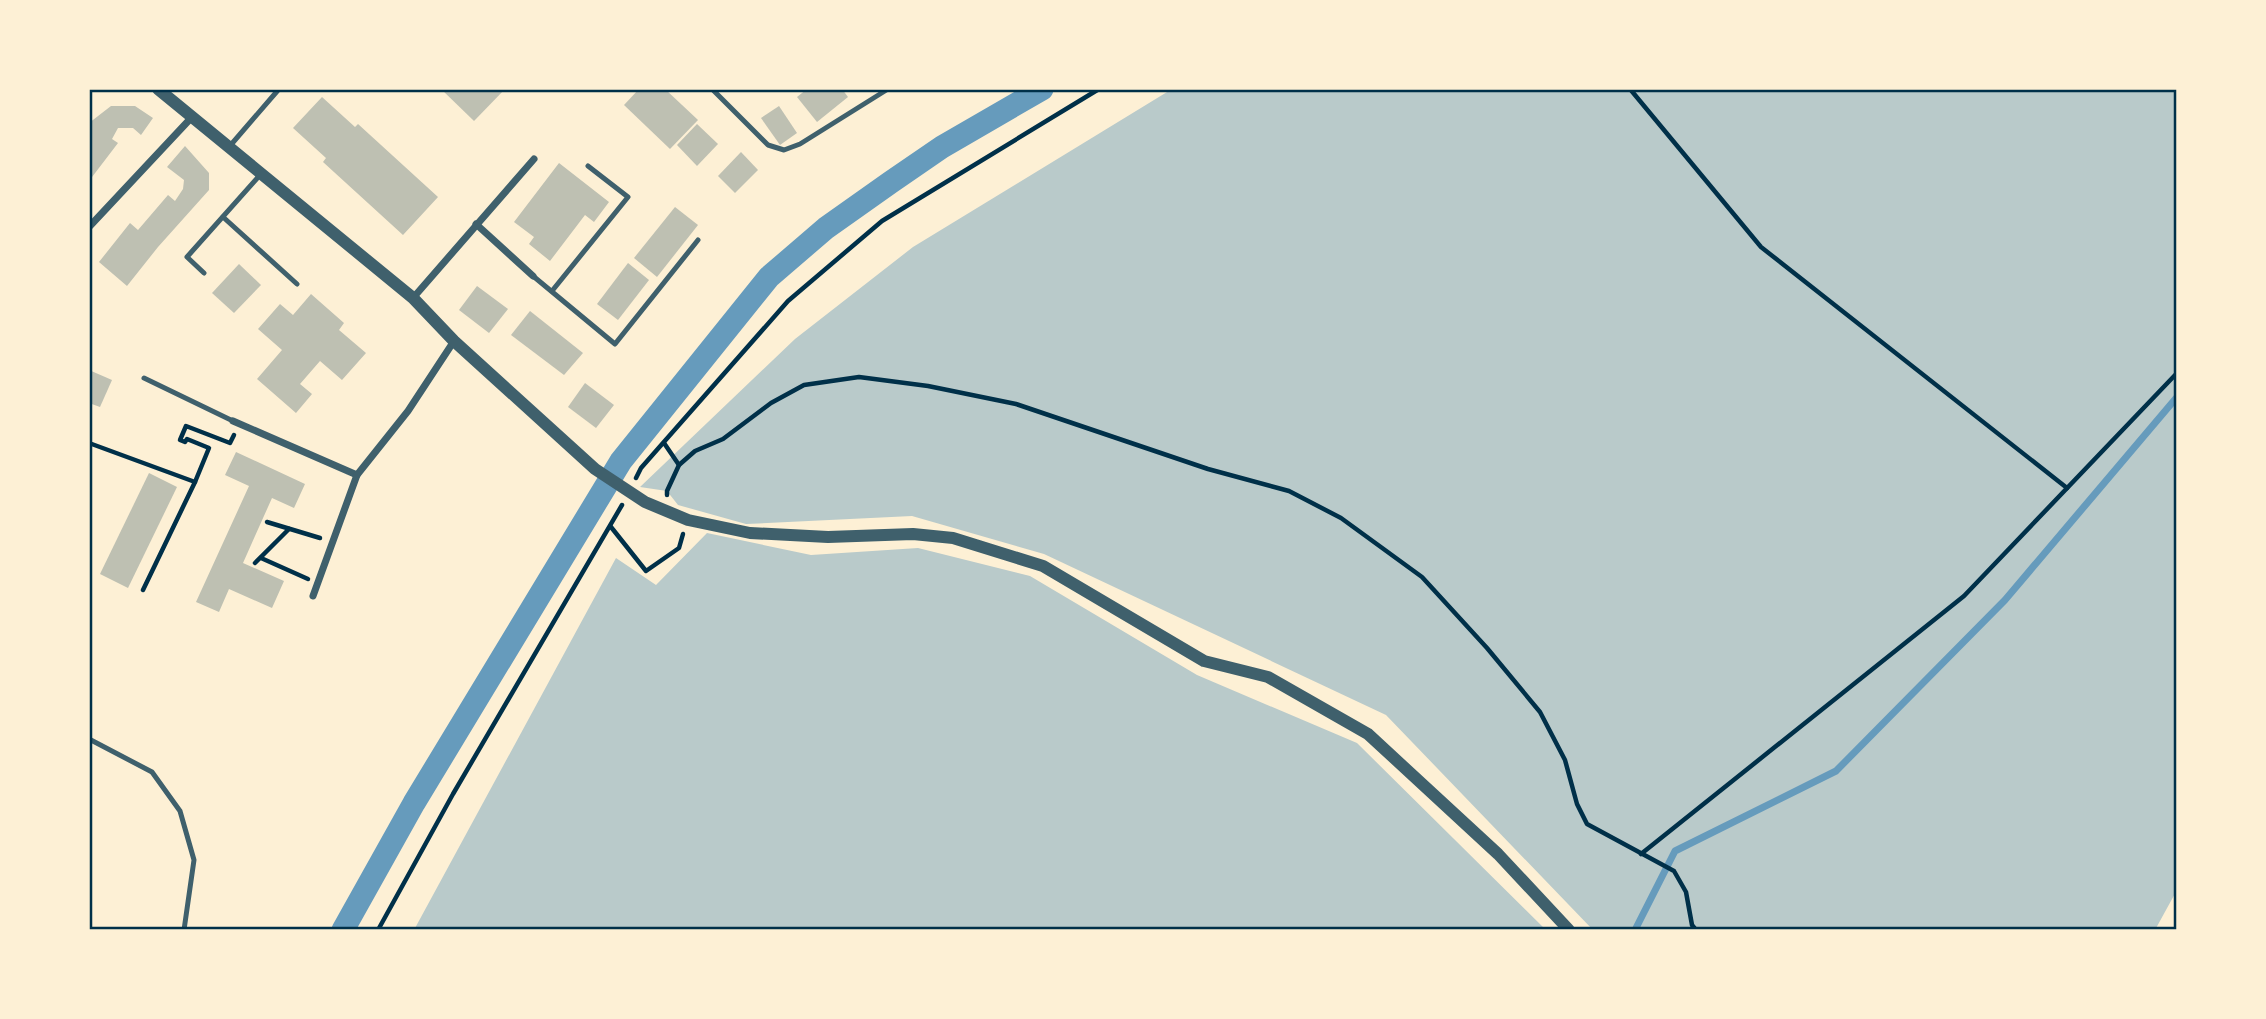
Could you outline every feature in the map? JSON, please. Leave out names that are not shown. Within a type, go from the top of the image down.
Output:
[{"type":"street","points":[[158,89],[413,298],[454,341],[630,498],[688,520],[750,533],[791,536],[913,534],[953,538],[1043,566],[1204,661],[1268,677],[1368,734],[1498,854],[1569,930]]},
{"type":"street","points":[[89,228],[192,117]]},
{"type":"street","points":[[413,298],[534,159]]},
{"type":"street","points":[[476,224],[533,276]]},
{"type":"street","points":[[313,596],[358,475],[408,411],[454,341]]},
{"type":"street","points":[[236,422],[358,475]]},
{"type":"lane","points":[[229,147],[279,89]]},
{"type":"lane","points":[[712,89],[768,145],[784,150],[800,144],[888,89]]},
{"type":"lane","points":[[552,291],[628,197],[588,166]]},
{"type":"lane","points":[[204,274],[187,257],[262,172]]},
{"type":"lane","points":[[223,217],[297,284]]},
{"type":"lane","points":[[533,276],[615,344],[698,240]]},
{"type":"lane","points":[[144,378],[236,422]]},
{"type":"lane","points":[[89,739],[152,772],[180,811],[194,860],[184,930]]},
{"type":"path","points":[[636,479],[641,468],[788,301],[882,221],[1099,89]]},
{"type":"path","points":[[1630,89],[1761,247],[2067,488]]},
{"type":"path","points":[[1641,853],[1964,596],[2177,373]]},
{"type":"path","points":[[669,513],[667,492],[679,465],[695,451],[723,439],[771,403],[804,385],[859,377],[928,386],[1016,404],[1208,469],[1289,491],[1341,518],[1422,577],[1487,648],[1540,712],[1565,760],[1577,804],[1587,824],[1674,871],[1686,892],[1692,925],[1696,930]]},
{"type":"path","points":[[143,590],[209,447],[187,439],[185,442],[180,440],[186,426],[230,443],[236,422]]},
{"type":"path","points":[[89,443],[195,482]]},
{"type":"path","points":[[663,443],[679,465]]},
{"type":"path","points":[[378,930],[453,794],[630,498]]},
{"type":"path","points":[[611,527],[646,571],[678,548],[688,520]]},
{"type":"path","points":[[267,522],[332,542]]},
{"type":"path","points":[[255,563],[289,529]]},
{"type":"path","points":[[261,558],[317,584]]},
{"type":"shaded area","points":[[1172,89],[2177,89],[2177,890],[2155,930],[1593,930],[1386,715],[1044,554],[912,516],[746,524],[678,505],[667,491],[640,487],[795,339],[913,247]]},
{"type":"shaded area","points":[[707,533],[811,555],[918,548],[1030,576],[1197,675],[1357,743],[1546,930],[414,930],[616,558],[656,585]]},
{"type":"building","points":[[441,89],[505,89],[474,121]]},
{"type":"building","points":[[639,89],[665,89],[698,120],[670,149],[624,105]]},
{"type":"building","points":[[807,89],[842,89],[848,97],[817,122],[797,97]]},
{"type":"building","points":[[322,97],[355,127],[358,124],[438,197],[403,235],[323,162],[326,158],[293,128]]},
{"type":"building","points":[[111,106],[135,106],[153,118],[141,135],[133,128],[118,128],[112,139],[118,143],[89,181],[89,123]]},
{"type":"building","points":[[779,106],[797,133],[780,145],[761,118]]},
{"type":"building","points":[[697,124],[718,144],[697,166],[677,145]]},
{"type":"building","points":[[185,146],[209,173],[209,190],[127,286],[99,262],[130,223],[138,230],[168,195],[175,201],[183,189],[184,180],[167,167]]},
{"type":"building","points":[[741,152],[758,170],[735,193],[718,176]]},
{"type":"building","points":[[559,163],[609,202],[594,222],[585,215],[550,261],[529,244],[534,237],[514,222]]},
{"type":"building","points":[[675,207],[698,225],[657,277],[634,258]]},
{"type":"building","points":[[628,263],[649,280],[618,320],[597,304]]},
{"type":"building","points":[[239,264],[261,285],[234,313],[212,293]]},
{"type":"building","points":[[477,286],[508,309],[489,333],[459,310]]},
{"type":"building","points":[[311,294],[344,323],[339,330],[366,353],[342,380],[320,361],[300,384],[312,394],[296,413],[257,379],[282,350],[258,329],[280,304],[293,315]]},
{"type":"building","points":[[530,311],[583,353],[564,375],[511,335]]},
{"type":"building","points":[[89,370],[112,380],[100,407],[89,403]]},
{"type":"building","points":[[585,383],[614,405],[596,428],[568,407]]},
{"type":"building","points":[[236,452],[305,484],[294,508],[272,498],[243,563],[284,581],[272,608],[229,589],[219,612],[196,602],[249,486],[225,475]]},
{"type":"building","points":[[149,473],[177,487],[128,588],[100,574]]},
{"type":"waterway","points":[[343,930],[414,803],[621,461],[769,277],[826,228],[891,182],[942,147],[1042,89]]},
{"type":"waterway","points":[[1635,930],[1675,851],[1836,771],[2005,600],[2177,397]]}]
